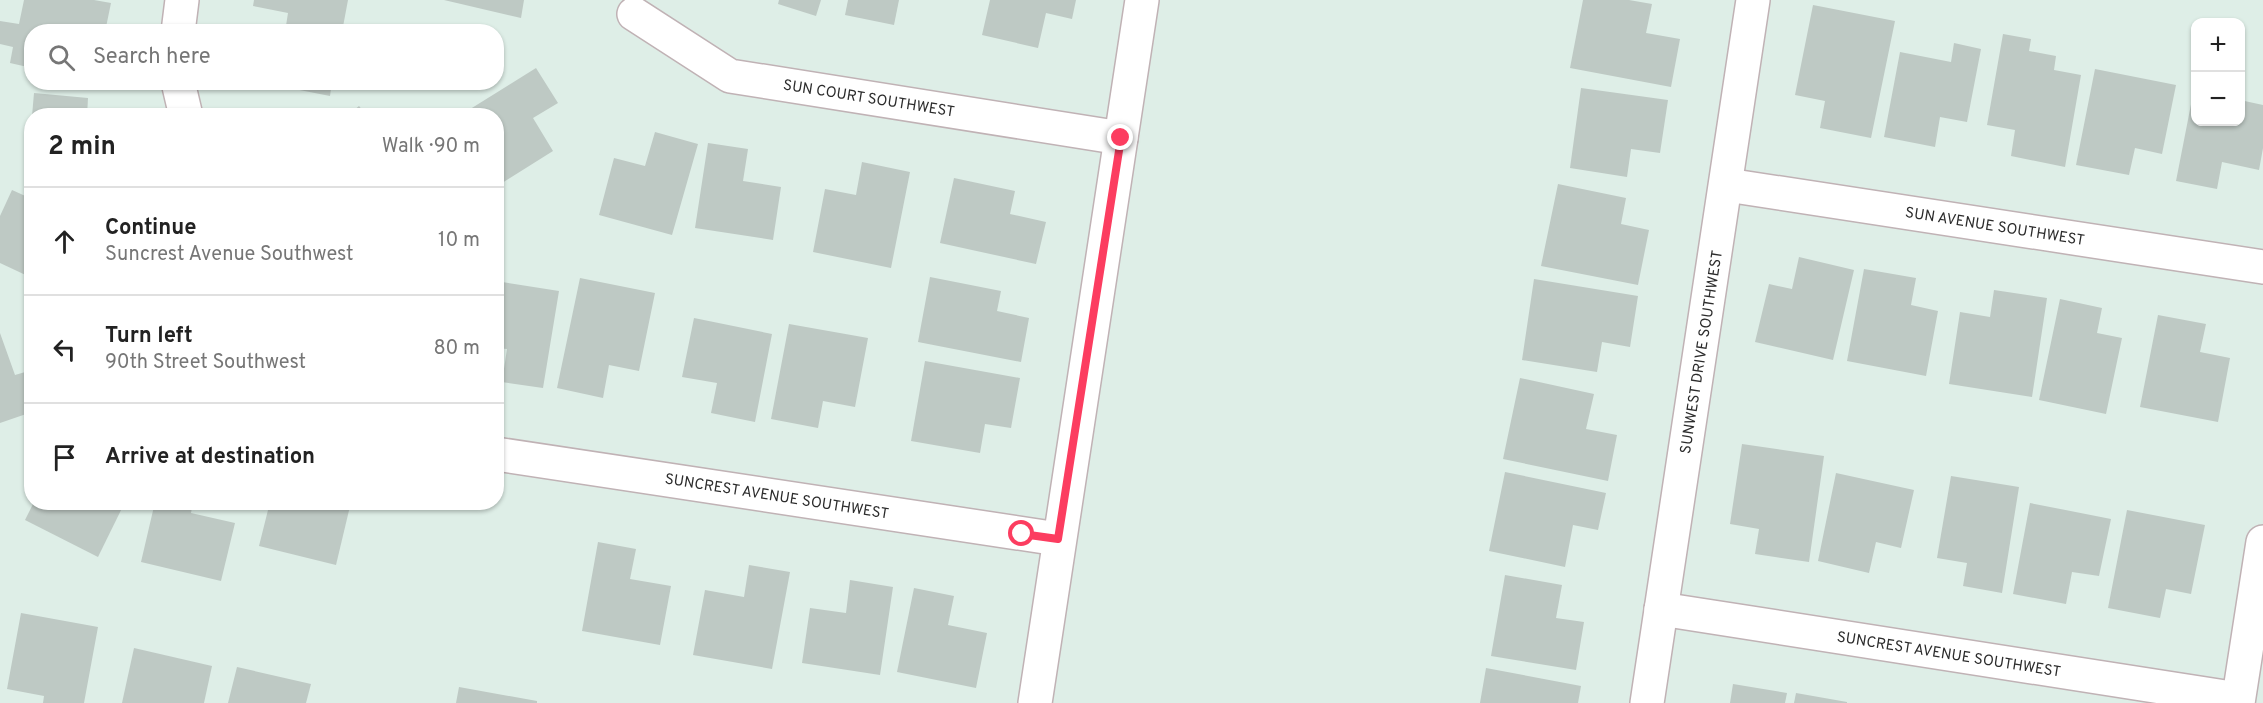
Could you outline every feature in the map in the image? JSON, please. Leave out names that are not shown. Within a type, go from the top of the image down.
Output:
[{"type":"street","points":[[179,24],[182,0]]},
{"type":"street","points":[[1035,703],[1058,539],[1142,0]]},
{"type":"street","name":"SUNWEST DRIVE SOUTHWEST","points":[[1647,703],[1727,185],[1753,0]]},
{"type":"street","name":"SUN COURT SOUTHWEST","points":[[634,14],[730,76],[1121,138]]},
{"type":"street","points":[[180,90],[184,108]]},
{"type":"street","name":"SUN AVENUE SOUTHWEST","points":[[1727,185],[2263,267]]},
{"type":"street","name":"SUNCREST AVENUE SOUTHWEST","points":[[504,455],[1058,539]]},
{"type":"street","points":[[2238,701],[2263,542]]},
{"type":"street","name":"SUNCREST AVENUE SOUTHWEST","points":[[1660,609],[2238,701]]},
{"type":"building","points":[[24,0],[94,0],[111,3],[107,24],[24,24],[24,66],[10,63],[13,47],[0,44],[0,21],[19,24]]},
{"type":"building","points":[[254,0],[348,0],[344,24],[286,24],[288,13],[253,6]]},
{"type":"building","points":[[444,0],[524,0],[521,18]]},
{"type":"building","points":[[779,0],[821,0],[816,16],[778,4]]},
{"type":"building","points":[[848,0],[899,0],[894,25],[845,15]]},
{"type":"building","points":[[990,0],[1076,0],[1072,19],[1046,13],[1038,48],[982,35]]},
{"type":"building","points":[[1583,0],[1629,0],[1652,4],[1646,33],[1680,39],[1671,87],[1570,68]]},
{"type":"building","points":[[1813,5],[1895,21],[1871,138],[1820,128],[1825,101],[1795,95]]},
{"type":"building","points":[[2003,34],[2031,39],[2029,51],[2056,56],[2054,70],[2081,75],[2065,167],[2011,156],[2015,130],[1987,125]]},
{"type":"building","points":[[1954,43],[1981,49],[1967,122],[1940,117],[1935,147],[1884,137],[1900,52],[1951,62]]},
{"type":"building","points":[[536,68],[558,103],[533,118],[553,151],[504,182],[504,108],[472,108]]},
{"type":"building","points":[[2095,69],[2176,85],[2162,154],[2135,148],[2129,175],[2076,165]]},
{"type":"building","points":[[1581,88],[1668,100],[1660,153],[1631,149],[1627,177],[1570,168]]},
{"type":"building","points":[[299,90],[331,90],[330,96]]},
{"type":"building","points":[[34,93],[88,98],[87,108],[33,108]]},
{"type":"building","points":[[2245,101],[2263,105],[2263,148],[2259,170],[2222,162],[2217,189],[2176,181],[2191,104],[2191,126],[2245,126]]},
{"type":"building","points":[[655,132],[698,144],[672,235],[599,215],[614,158],[645,166]]},
{"type":"building","points":[[708,143],[748,149],[743,181],[781,187],[773,240],[695,228]]},
{"type":"building","points":[[862,162],[910,172],[891,268],[813,252],[825,189],[856,195]]},
{"type":"building","points":[[954,178],[1015,191],[1010,214],[1046,222],[1036,264],[940,243]]},
{"type":"building","points":[[1558,184],[1626,198],[1621,224],[1649,230],[1638,285],[1541,266]]},
{"type":"building","points":[[12,190],[24,195],[24,274],[0,263],[0,216]]},
{"type":"building","points":[[1799,257],[1854,270],[1833,360],[1755,342],[1769,284],[1792,289]]},
{"type":"building","points":[[1864,269],[1916,278],[1911,305],[1938,311],[1926,376],[1847,361]]},
{"type":"building","points":[[930,277],[1001,291],[997,311],[1029,318],[1021,362],[918,342]]},
{"type":"building","points":[[580,278],[655,293],[639,371],[609,365],[603,398],[557,388]]},
{"type":"building","points":[[1534,279],[1638,296],[1630,347],[1602,342],[1597,372],[1522,360]]},
{"type":"building","points":[[504,282],[559,291],[543,388],[504,382],[507,349],[504,349]]},
{"type":"building","points":[[1994,290],[2047,298],[2032,397],[1949,384],[1960,312],[1990,317]]},
{"type":"building","points":[[2060,299],[2102,308],[2097,333],[2122,338],[2106,414],[2039,400]]},
{"type":"building","points":[[2158,315],[2206,324],[2200,352],[2230,358],[2218,422],[2140,407]]},
{"type":"building","points":[[694,318],[772,334],[755,422],[711,413],[717,383],[682,377]]},
{"type":"building","points":[[789,324],[868,338],[855,407],[823,401],[818,428],[771,419]]},
{"type":"building","points":[[0,333],[15,375],[24,372],[24,415],[0,423]]},
{"type":"building","points":[[925,361],[1020,378],[1011,428],[985,424],[980,453],[911,441]]},
{"type":"building","points":[[1520,378],[1594,394],[1586,429],[1617,435],[1608,481],[1503,459]]},
{"type":"building","points":[[1742,444],[1824,456],[1809,562],[1755,554],[1759,529],[1730,524]]},
{"type":"building","points":[[1505,472],[1606,493],[1598,530],[1573,525],[1565,567],[1489,551]]},
{"type":"building","points":[[1836,473],[1914,490],[1901,548],[1876,542],[1869,573],[1818,561]]},
{"type":"building","points":[[1951,476],[2019,487],[2002,593],[1963,586],[1967,563],[1937,558]]},
{"type":"building","points":[[2030,503],[2111,519],[2099,576],[2072,572],[2066,604],[2013,594]]},
{"type":"building","points":[[30,510],[121,510],[98,557],[25,520]]},
{"type":"building","points":[[153,510],[192,510],[191,513],[235,523],[221,581],[141,562]]},
{"type":"building","points":[[268,510],[349,510],[336,565],[259,546]]},
{"type":"building","points":[[2127,510],[2205,525],[2191,594],[2166,589],[2160,618],[2108,608]]},
{"type":"building","points":[[598,542],[636,549],[630,579],[671,586],[660,645],[582,631]]},
{"type":"building","points":[[749,565],[790,572],[772,669],[693,655],[705,590],[744,597]]},
{"type":"building","points":[[1505,575],[1562,585],[1556,618],[1584,622],[1576,670],[1491,656]]},
{"type":"building","points":[[850,580],[893,587],[880,675],[802,663],[810,608],[846,613]]},
{"type":"building","points":[[914,588],[954,596],[948,625],[987,633],[976,688],[897,672]]},
{"type":"building","points":[[21,613],[98,627],[84,703],[43,703],[44,696],[7,689]]},
{"type":"building","points":[[134,648],[212,666],[204,703],[122,703]]},
{"type":"building","points":[[237,667],[311,684],[306,703],[228,703]]},
{"type":"building","points":[[1486,668],[1581,686],[1578,703],[1480,703]]},
{"type":"building","points":[[1733,684],[1787,693],[1785,703],[1730,703]]},
{"type":"building","points":[[459,687],[537,701],[537,703],[456,703]]},
{"type":"building","points":[[1796,693],[1847,702],[1847,703],[1794,703]]},
{"type":"route","points":[[1022,534],[1058,539],[1121,138]]}]
